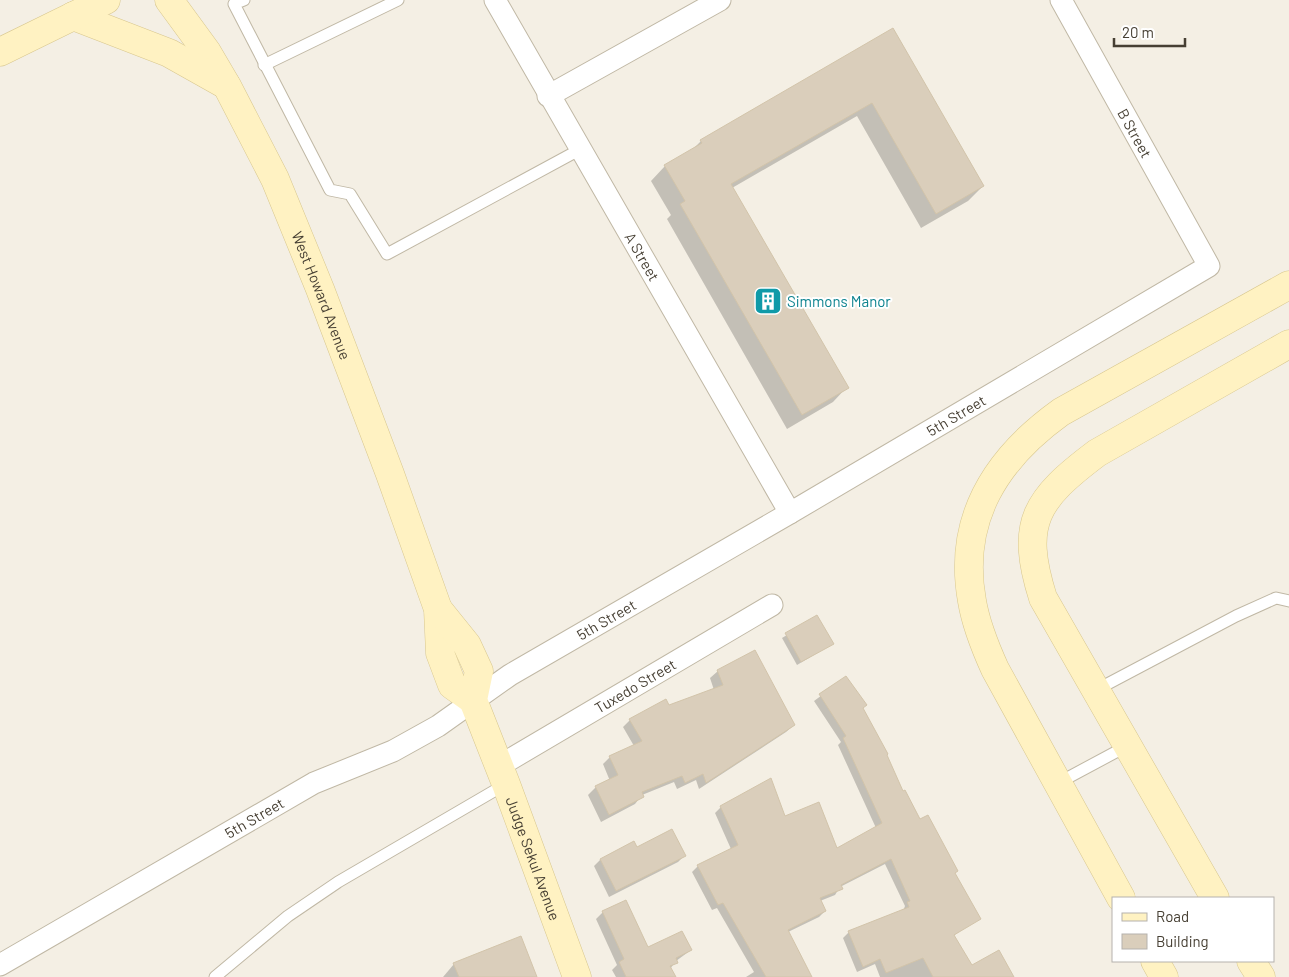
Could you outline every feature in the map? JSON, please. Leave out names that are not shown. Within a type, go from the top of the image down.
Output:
[{"type":"main road","points":[[0,52],[106,0]]},
{"type":"main road","name":"West Howard Avenue","points":[[169,0],[207,52],[227,86],[275,180],[320,289],[390,474],[438,609],[440,654],[452,685],[472,700]]},
{"type":"main road","points":[[73,16],[169,53],[227,86]]},
{"type":"main road","points":[[1120,897],[995,669],[980,634],[971,600],[969,562],[974,530],[984,497],[1000,468],[1013,451],[1034,431],[1060,412],[1289,285]]},
{"type":"main road","points":[[1214,897],[1095,690],[1040,590],[1033,567],[1031,536],[1037,511],[1051,493],[1072,472],[1097,453],[1289,344]]},
{"type":"main road","name":"Judge Sekul Avenue","points":[[472,700],[503,775],[577,977]]},
{"type":"main road","points":[[1156,962],[1164,977]]},
{"type":"main road","points":[[1252,962],[1260,977]]},
{"type":"street","name":"A Street","points":[[495,0],[579,150],[790,513]]},
{"type":"street","points":[[548,96],[720,0]]},
{"type":"street","name":"B Street","points":[[1061,0],[1209,266]]},
{"type":"street","name":"5th Street","points":[[0,965],[314,783],[393,751],[438,726],[510,674],[790,513],[1209,266]]},
{"type":"street","name":"Tuxedo Street","points":[[503,775],[772,606]]},
{"type":"lane","points":[[244,0],[234,4],[330,190],[350,194],[387,254],[579,150]]},
{"type":"lane","points":[[264,65],[398,0]]},
{"type":"lane","points":[[1095,690],[1236,616],[1276,598],[1289,601]]},
{"type":"lane","points":[[1058,783],[1127,746]]},
{"type":"lane","points":[[215,977],[288,916],[503,775]]},
{"type":"building","name":"Simmons Manor","points":[[893,28],[984,186],[936,214],[872,103],[731,184],[849,388],[802,415],[680,204],[685,201],[664,165],[702,143],[700,140]]},
{"type":"building","points":[[817,615],[834,644],[801,662],[785,633]]},
{"type":"building","points":[[755,650],[795,725],[706,783],[703,774],[685,783],[682,776],[642,792],[644,797],[609,815],[595,786],[618,775],[609,756],[642,741],[629,719],[666,699],[669,705],[723,685],[717,670]]},
{"type":"building","points":[[846,676],[867,705],[863,708],[888,754],[903,791],[905,790],[920,819],[928,815],[958,871],[955,873],[981,919],[954,935],[972,965],[999,950],[1014,977],[933,977],[923,958],[886,973],[880,959],[863,967],[848,931],[909,907],[907,902],[910,901],[891,859],[841,885],[843,889],[820,898],[826,911],[788,930],[812,977],[766,977],[723,903],[718,905],[697,865],[738,845],[720,806],[771,778],[785,816],[819,802],[837,848],[882,823],[843,738],[846,736],[819,694]]},
{"type":"building","points":[[672,829],[686,856],[616,891],[600,859],[634,841],[637,847]]},
{"type":"building","points":[[626,900],[648,947],[682,931],[692,950],[676,958],[678,963],[670,966],[676,977],[626,977],[619,962],[624,959],[602,911]]},
{"type":"building","points":[[521,936],[537,977],[459,977],[453,963]]},
{"type":"place","name":"Simmons Manor","points":[[768,301]]}]
